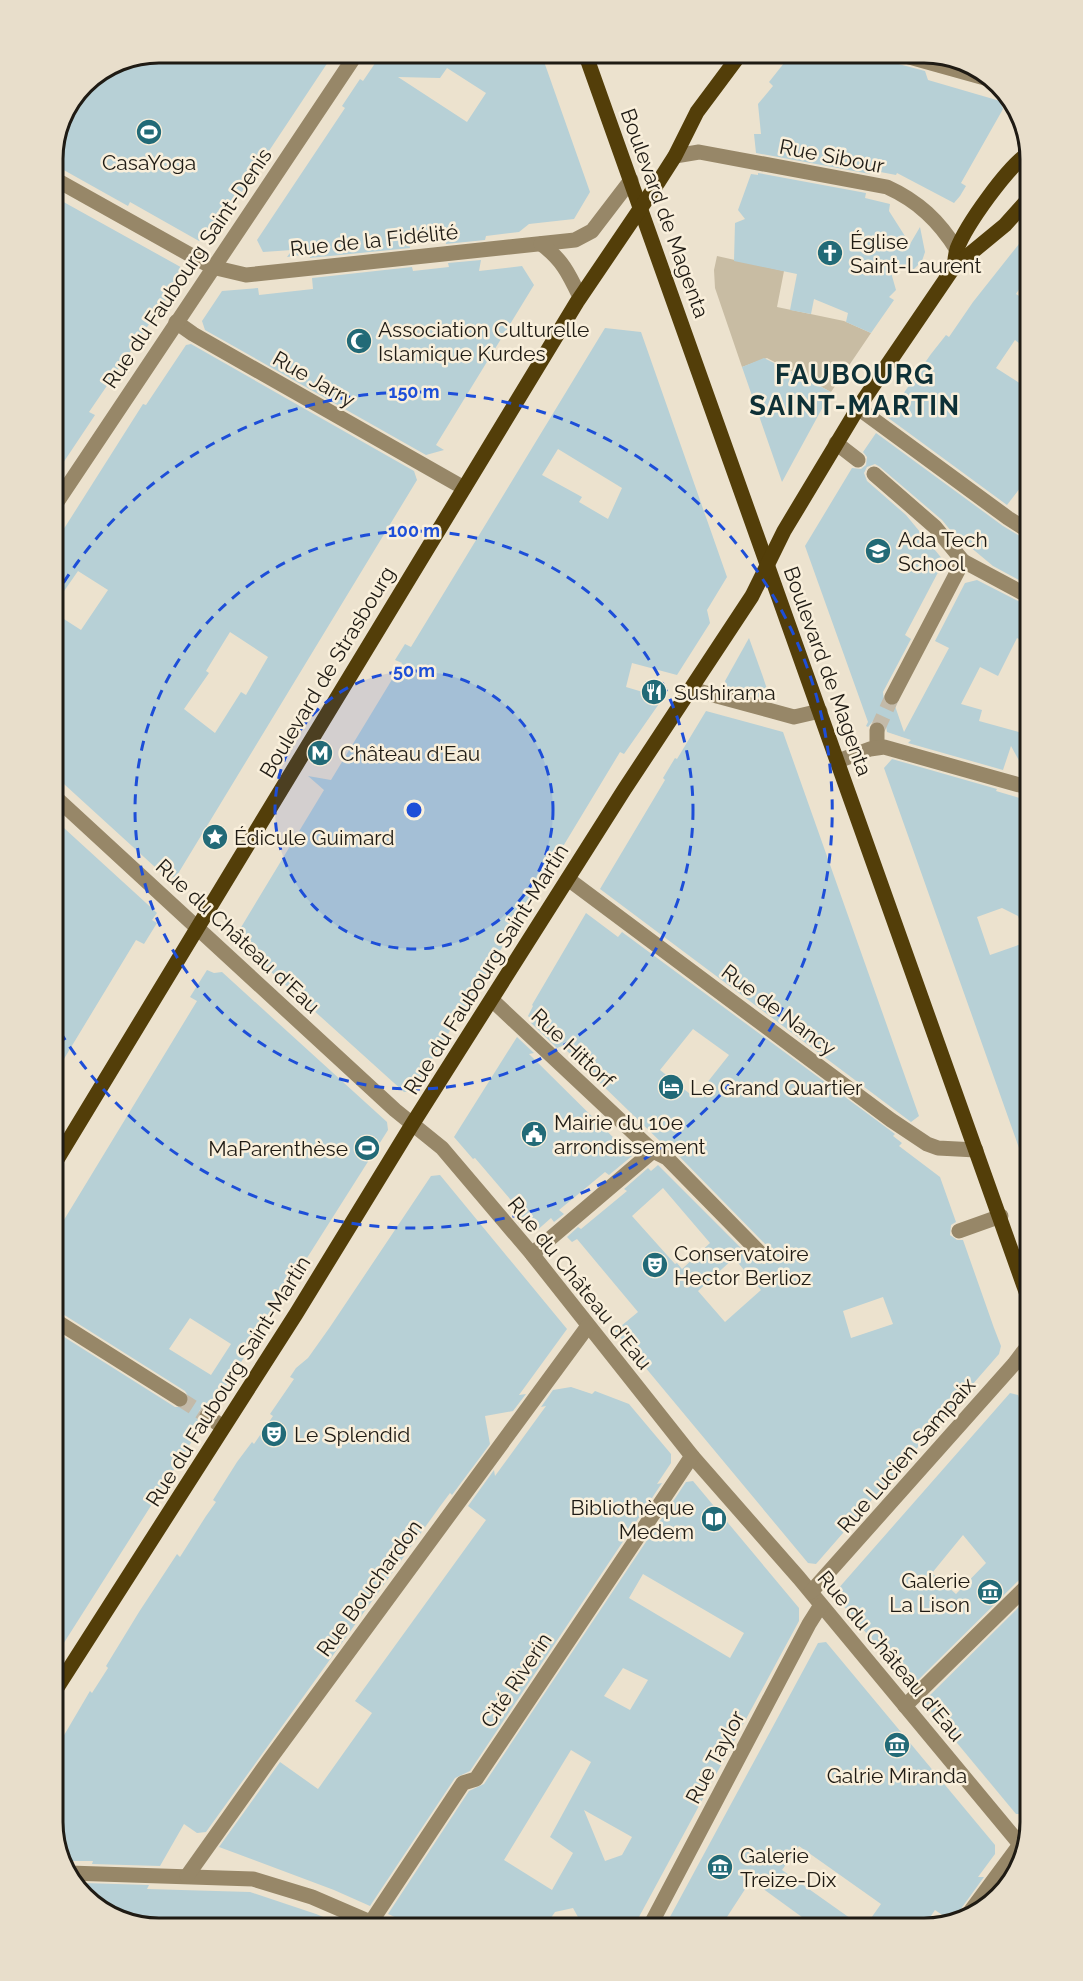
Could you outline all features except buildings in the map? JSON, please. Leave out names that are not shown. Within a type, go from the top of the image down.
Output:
[{"type":"main road","name":"Boulevard de Magenta","points":[[589,63],[1020,1273]]},
{"type":"main road","name":"Boulevard de Strasbourg","points":[[63,1149],[580,297],[619,243],[675,156],[697,112],[734,63]]},
{"type":"main road","name":"Rue du Faubourg Saint-Martin","points":[[954,267],[957,250],[967,231],[998,186],[1020,161]]},
{"type":"main road","name":"Rue du Faubourg Saint-Martin","points":[[63,1677],[224,1427],[568,879],[752,596],[784,531],[858,408],[954,267],[1005,225],[1020,208]]},
{"type":"street","name":"Rue du Faubourg Saint-Denis","points":[[63,493],[350,63]]},
{"type":"street","points":[[931,63],[967,73]]},
{"type":"street","name":"Rue Sibour","points":[[675,156],[699,152],[887,187],[903,194],[928,213],[944,230],[957,250]]},
{"type":"street","name":"Rue de la Fidélité","points":[[63,184],[212,267],[246,275],[575,240],[592,231],[631,180]]},
{"type":"street","points":[[541,244],[555,254],[562,263],[580,297]]},
{"type":"street","name":"Rue Jarry","points":[[176,322],[193,334],[464,488]]},
{"type":"street","points":[[858,408],[1020,526]]},
{"type":"street","points":[[836,443],[858,460]]},
{"type":"street","points":[[874,474],[935,527],[963,561],[1020,592]]},
{"type":"street","points":[[892,697],[963,561]]},
{"type":"street","points":[[691,689],[794,717],[820,711]]},
{"type":"street","points":[[877,730],[877,747]]},
{"type":"street","points":[[838,762],[877,747],[890,748],[1020,785]]},
{"type":"street","name":"Rue du Château d'Eau","points":[[63,804],[395,1110],[442,1148],[532,1254],[692,1456],[811,1592],[905,1706],[1019,1837]]},
{"type":"street","name":"Rue de Nancy","points":[[568,879],[881,1113],[927,1144],[938,1148],[976,1150]]},
{"type":"street","name":"Rue Hittorf","points":[[492,1000],[653,1151],[667,1158],[762,1255]]},
{"type":"street","points":[[532,1254],[653,1151]]},
{"type":"street","points":[[958,1231],[1001,1216]]},
{"type":"street","points":[[63,1326],[180,1399]]},
{"type":"street","name":"Rue Bouchardon","points":[[187,1876],[270,1759],[588,1326]]},
{"type":"street","name":"Rue Lucien Sampaix","points":[[811,1592],[1020,1356]]},
{"type":"street","points":[[207,1416],[224,1427]]},
{"type":"street","name":"Cité Riverin","points":[[382,1918],[463,1783],[476,1779],[692,1456]]},
{"type":"street","points":[[905,1706],[1020,1593]]},
{"type":"street","name":"Rue Taylor","points":[[654,1918],[821,1605]]},
{"type":"street","points":[[979,1901],[1015,1852]]},
{"type":"street","points":[[78,1873],[254,1879],[312,1897],[362,1918]]},
{"type":"shaded area","points":[[717,256],[784,271],[777,307],[844,321],[871,333],[831,392],[767,358],[742,367],[715,288],[714,270]]},
{"type":"tunnel","points":[[877,730],[892,697]]},
{"type":"tunnel","points":[[180,1399],[207,1416]]},
{"type":"place","name":"CasaYoga","points":[[149,132]]},
{"type":"place","name":"Église Saint-Laurent","points":[[830,253]]},
{"type":"place","name":"Association Culturelle Islamique Kurdes","points":[[359,341]]},
{"type":"place","name":"Ada Tech School","points":[[878,551]]},
{"type":"place","name":"Sushirama","points":[[654,692]]},
{"type":"place","name":"Château d'Eau","points":[[320,753]]},
{"type":"place","name":"Édicule Guimard","points":[[215,837]]},
{"type":"place","name":"Le Grand Quartier","points":[[671,1087]]},
{"type":"place","name":"Mairie du 10e arrondissement","points":[[534,1134]]},
{"type":"place","name":"MaParenthèse","points":[[367,1148]]},
{"type":"place","name":"Conservatoire Hector Berlioz","points":[[655,1265]]},
{"type":"place","name":"Le Splendid","points":[[274,1434]]},
{"type":"place","name":"Bibliothèque Medem","points":[[714,1519]]},
{"type":"place","name":"Galerie La Lison","points":[[990,1592]]},
{"type":"place","name":"Galrie Miranda","points":[[897,1745]]},
{"type":"place","name":"Galerie Treize-Dix","points":[[720,1867]]},
{"type":"district","name":"FAUBOURG SAINT-MARTIN","points":[[855,390]]}]
